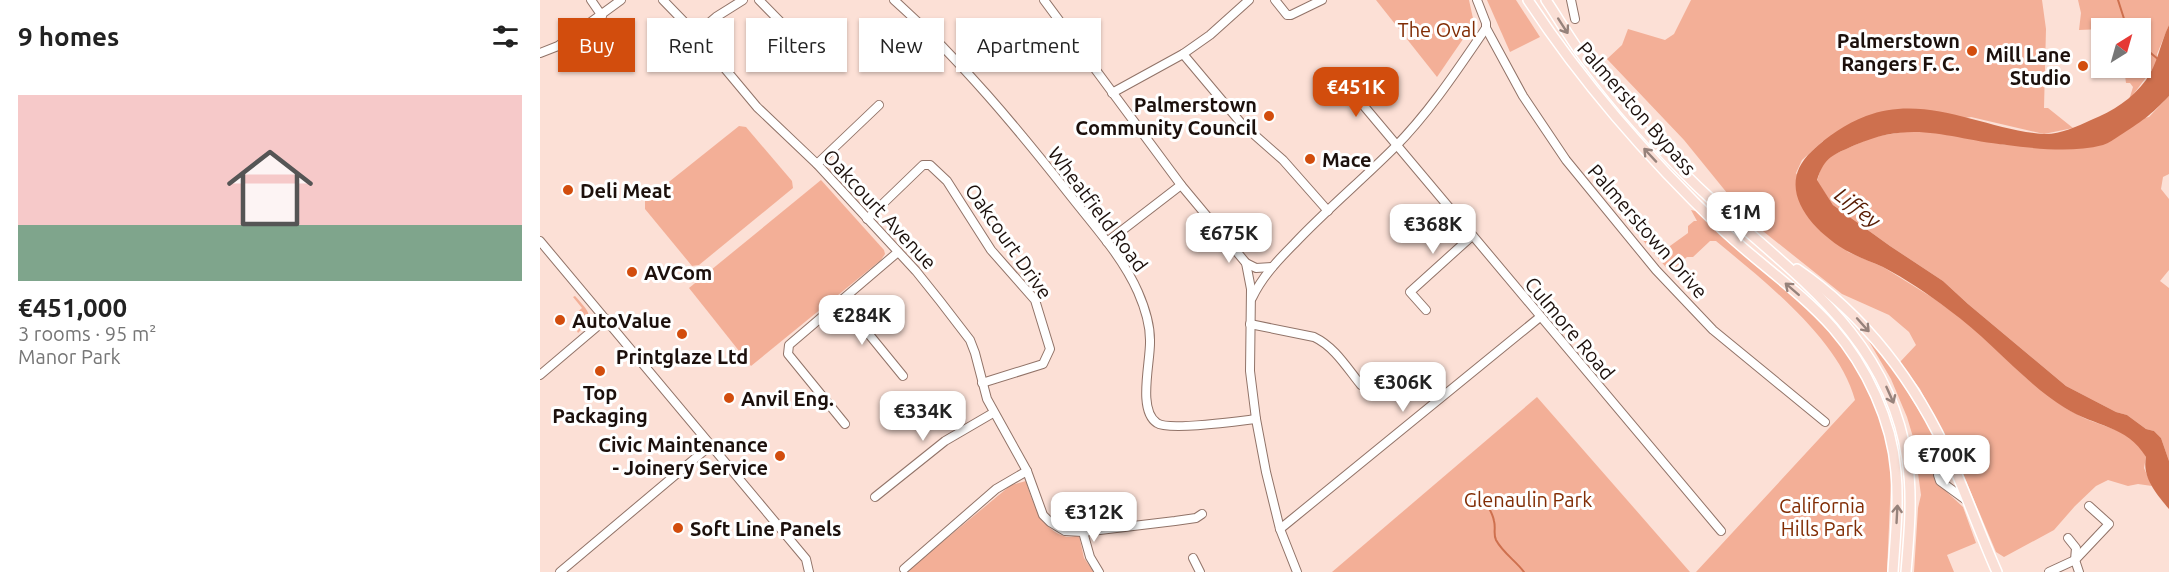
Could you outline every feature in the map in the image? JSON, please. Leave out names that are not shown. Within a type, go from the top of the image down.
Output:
[{"type":"main road","name":"Palmerston Bypass","points":[[1528,0],[1572,63],[1671,177],[1722,229],[1812,307],[1834,329],[1862,368],[1876,399],[1892,446],[1896,471],[1897,507],[1893,572]]},
{"type":"main road","points":[[1537,0],[1537,14]]},
{"type":"main road","points":[[1546,0],[1589,65],[1646,132],[1696,184],[1844,322],[1875,365],[1899,417],[1908,461],[1910,520],[1906,572]]},
{"type":"main road","points":[[1768,249],[1824,288],[1847,308],[1909,383],[1952,462],[1997,572]]},
{"type":"street","points":[[591,0],[602,16]]},
{"type":"street","points":[[540,53],[558,45],[602,16],[621,0]]},
{"type":"street","name":"Oakcourt Avenue","points":[[663,0],[680,18]]},
{"type":"street","points":[[715,18],[743,0]]},
{"type":"street","points":[[759,0],[777,18]]},
{"type":"street","name":"Wheatfield Road","points":[[894,0],[903,3],[1007,118],[1107,242],[1128,272],[1148,316],[1150,340],[1146,401],[1152,418],[1157,423],[1173,426],[1256,419]]},
{"type":"street","points":[[1044,0],[1181,185],[1246,263],[1256,268],[1272,267]]},
{"type":"street","points":[[1112,93],[1183,54],[1210,35],[1249,0]]},
{"type":"street","points":[[1275,0],[1287,15],[1293,15],[1322,0]]},
{"type":"street","points":[[1252,298],[1272,267],[1414,126],[1486,28],[1478,0]]},
{"type":"street","points":[[1571,0],[1575,19]]},
{"type":"street","name":"Palmerstown Drive","points":[[1486,28],[1523,96],[1566,160],[1656,270],[1713,330],[1825,422]]},
{"type":"street","points":[[1183,54],[1241,123],[1283,160],[1328,211]]},
{"type":"street","name":"Oakcourt Avenue","points":[[728,72],[757,107],[817,164],[934,293],[970,340],[993,413],[1028,471],[1039,506],[1050,522],[1065,531],[1083,532]]},
{"type":"street","name":"Culmore Road","points":[[1337,74],[1720,531]]},
{"type":"street","points":[[817,164],[879,105]]},
{"type":"street","name":"Oakcourt Drive","points":[[867,219],[923,165],[930,165],[947,181],[991,250],[1035,300],[1050,349],[1043,363],[982,383]]},
{"type":"street","points":[[1107,242],[1181,185]]},
{"type":"street","points":[[1426,310],[1410,292],[1472,236]]},
{"type":"street","points":[[540,241],[806,559],[809,572]]},
{"type":"street","points":[[845,424],[789,354],[789,345],[898,252]]},
{"type":"street","points":[[1246,263],[1252,298],[1250,371],[1256,419],[1280,529],[1297,572]]},
{"type":"street","points":[[841,300],[903,375]]},
{"type":"street","points":[[1280,529],[1540,317]]},
{"type":"street","points":[[540,375],[606,319]]},
{"type":"street","points":[[1250,324],[1314,337],[1323,341],[1361,384]]},
{"type":"street","points":[[875,497],[945,441],[993,413]]},
{"type":"street","points":[[560,572],[711,445]]},
{"type":"street","points":[[1952,462],[1939,471],[1938,476],[1968,501]]},
{"type":"street","points":[[903,569],[996,489],[1028,471]]},
{"type":"street","points":[[2049,572],[2075,560],[2109,524],[2089,506]]},
{"type":"street","points":[[1099,572],[1090,558],[1083,532],[1196,518],[1202,514]]},
{"type":"street","points":[[2068,538],[2076,548],[2075,560],[2079,572]]},
{"type":"street","points":[[1193,558],[1200,572]]},
{"type":"green space","name":"The Oval","points":[[1376,0],[1469,0],[1474,23],[1437,77]]},
{"type":"green space","points":[[1487,0],[1516,0],[1540,37],[1510,52]]},
{"type":"green space","points":[[1691,0],[2042,0],[2046,29],[2044,108],[2048,108],[2073,128],[2044,134],[1971,117],[1823,141],[1802,160],[1796,173],[1848,252],[1883,267],[1933,298],[1969,324],[2025,377],[2065,408],[2086,419],[2124,433],[2139,445],[2146,457],[2144,468],[2152,486],[2138,484],[2128,486],[2108,480],[2096,486],[2054,530],[2004,557],[1996,552],[1961,469],[1963,465],[1961,460],[1956,458],[1920,389],[1900,362],[1916,345],[1909,332],[1889,315],[1842,294],[1749,220],[1684,140],[1607,59],[1622,45],[1628,29],[1665,40],[1674,34]]},
{"type":"green space","points":[[2078,0],[2169,0],[2169,25],[2157,54],[2157,63],[2151,71],[2151,18],[2091,18],[2091,29],[2079,30],[2081,13]]},
{"type":"green space","points":[[2125,78],[2146,78],[2129,100],[2133,87],[2130,83],[2126,83]]},
{"type":"green space","points":[[2169,96],[2169,174],[2163,177],[2161,189],[2169,199],[2169,270],[2160,281],[2169,288],[2169,461],[2161,438],[2154,431],[2146,429],[2127,415],[2116,412],[2066,386],[1943,281],[1833,205],[1817,181],[1822,165],[1828,157],[1873,137],[1909,131],[1949,133],[2005,145],[2149,117]]},
{"type":"green space","points":[[739,126],[746,127],[792,181],[793,188],[699,265],[692,266],[645,209],[645,201]]},
{"type":"green space","points":[[821,180],[884,250],[885,254],[881,260],[751,366],[689,288]]},
{"type":"green space","name":"California Hills Park","points":[[1621,201],[1663,251],[1688,233],[1688,226],[1697,221],[1691,210],[1700,212],[1832,331],[1868,388],[1889,453],[1891,480],[1887,572],[1696,572],[1855,400],[1846,377],[1816,333],[1797,312],[1755,274],[1716,241],[1710,241],[1693,257],[1687,257],[1670,272],[1611,203]]},
{"type":"green space","points":[[575,296],[587,310],[589,318],[578,333],[581,327],[573,316],[582,308],[573,297]]},
{"type":"green space","points":[[1867,338],[1895,372],[1928,422],[1939,449],[1939,456],[1932,467],[1935,481],[1963,507],[1976,543],[1947,555],[1954,572],[1914,572],[1918,508],[1921,495],[1913,437],[1891,379]]},
{"type":"green space","name":"Glenaulin Park","points":[[1537,397],[1690,572],[1332,572]]},
{"type":"green space","points":[[1026,481],[1043,521],[1066,537],[1079,535],[1084,558],[1094,572],[906,572],[1011,485]]},
{"type":"shaded area","points":[[2169,25],[2169,96],[2146,118],[2105,144],[2067,150],[2043,149],[1931,133],[1896,133],[1876,137],[1835,154],[1823,166],[1817,180],[1833,205],[1943,281],[2066,386],[2116,412],[2127,415],[2146,429],[2154,431],[2161,438],[2169,461],[2169,509],[2148,478],[2146,457],[2138,446],[2120,432],[2065,408],[2034,385],[1964,321],[1933,298],[1883,267],[1853,254],[1822,233],[1802,208],[1797,194],[1796,180],[1801,165],[1812,151],[1831,135],[1866,116],[1888,110],[1911,108],[1954,114],[2021,131],[2055,133],[2073,128],[2099,116],[2128,99],[2147,78],[2151,78]]},
{"type":"waterway","points":[[2118,0],[2124,18]]},
{"type":"waterway","points":[[2151,53],[2159,60]]},
{"type":"waterway","points":[[1475,491],[1484,500],[1492,514],[1496,540],[1524,572]]},
{"type":"place","name":"Palmerstown Rangers F. C.","points":[[1972,51]]},
{"type":"place","name":"Mill Lane Studio","points":[[2083,66]]},
{"type":"place","name":"Palmerstown Community Council","points":[[1269,116]]},
{"type":"place","name":"Mace","points":[[1310,159]]},
{"type":"place","name":"Deli Meat","points":[[568,190]]},
{"type":"place","name":"AVCom","points":[[632,272]]},
{"type":"place","name":"AutoValue","points":[[560,320]]},
{"type":"place","name":"Printglaze Ltd","points":[[682,334]]},
{"type":"place","name":"Top Packaging","points":[[600,371]]},
{"type":"place","name":"Anvil Eng.","points":[[729,398]]},
{"type":"place","name":"Civic Maintenance - Joinery Service","points":[[780,456]]},
{"type":"place","name":"Soft Line Panels","points":[[678,528]]},
{"type":"water label","name":"Liffey","points":[[1858,207]]}]
